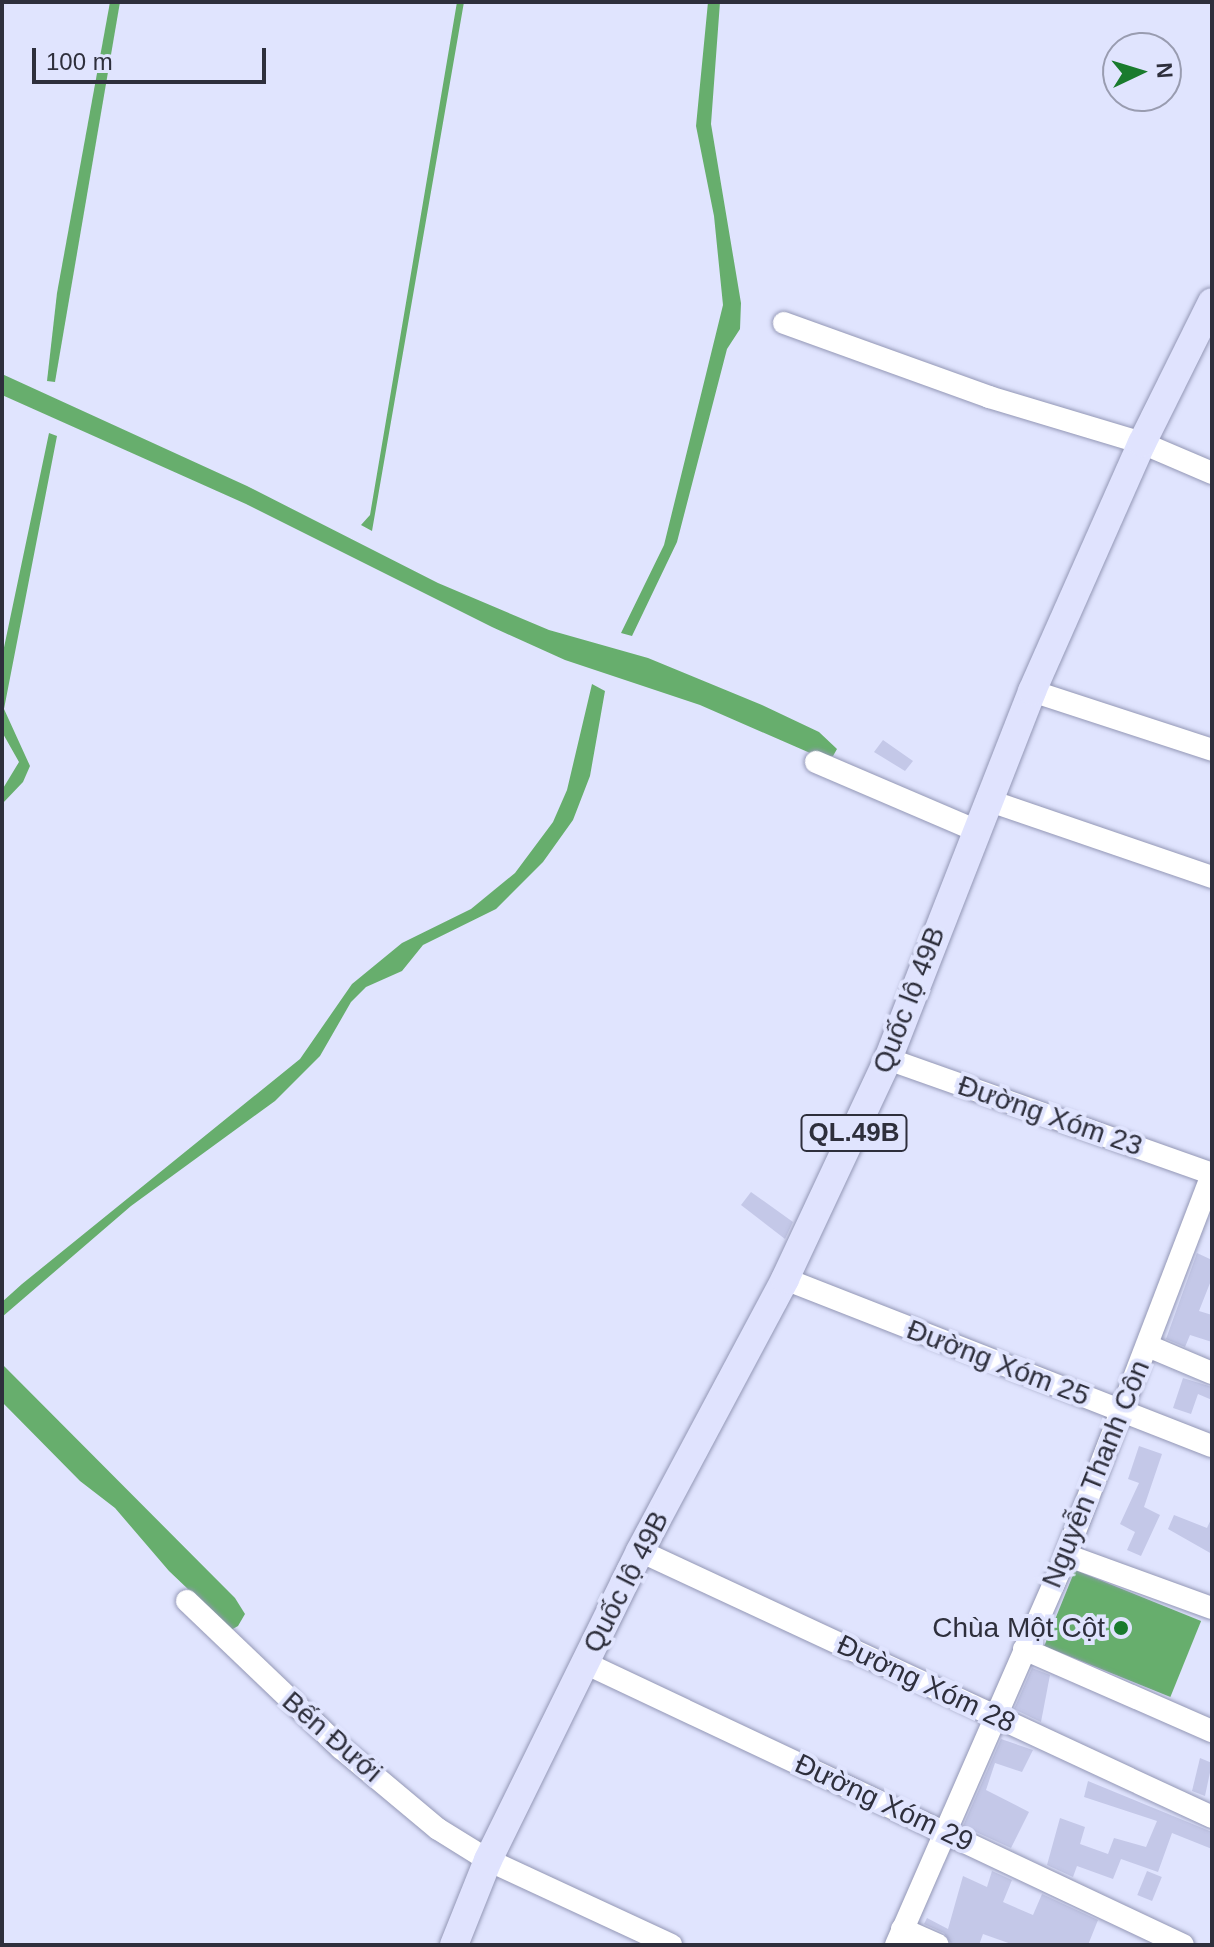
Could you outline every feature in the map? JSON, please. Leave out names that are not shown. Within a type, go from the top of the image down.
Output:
[{"type":"main road","name":"Quốc lộ 49B","points":[[454,1945],[488,1860],[640,1551],[785,1279],[888,1059],[975,830],[1032,691],[1142,443],[1212,302]]},
{"type":"street","points":[[784,323],[989,397],[1142,443],[1212,473]]},
{"type":"street","points":[[1032,691],[1212,750]]},
{"type":"street","points":[[816,762],[975,830]]},
{"type":"street","points":[[987,800],[1212,877]]},
{"type":"street","name":"Đường Xóm 23","points":[[888,1059],[1212,1175]]},
{"type":"street","name":"Nguyễn Thanh Côn","points":[[899,1937],[993,1715],[1066,1555],[1212,1175]]},
{"type":"street","name":"Đường Xóm 25","points":[[785,1279],[1212,1446]]},
{"type":"street","points":[[1148,1346],[1212,1373]]},
{"type":"street","name":"Đường Xóm 28","points":[[640,1551],[1212,1817]]},
{"type":"street","points":[[1066,1555],[1212,1608]]},
{"type":"street","name":"Bến Đưới","points":[[187,1601],[341,1748],[438,1829],[488,1860],[671,1945]]},
{"type":"street","points":[[1024,1649],[1212,1731]]},
{"type":"street","name":"Đường Xóm 29","points":[[585,1663],[1183,1945]]},
{"type":"street","points":[[899,1937],[938,1945]]},
{"type":"shaded area","points":[[110,2],[120,2],[55,382],[47,381],[57,293]]},
{"type":"shaded area","points":[[457,2],[464,2],[372,531],[361,525],[370,515]]},
{"type":"shaded area","points":[[708,2],[720,2],[711,124],[741,303],[740,329],[727,349],[677,542],[632,636],[621,633],[664,545],[723,305],[714,216],[696,126]]},
{"type":"shaded area","points":[[2,374],[247,486],[438,583],[549,630],[648,658],[762,705],[819,732],[837,749],[833,756],[817,756],[700,705],[565,660],[492,627],[246,504],[2,395]]},
{"type":"shaded area","points":[[49,433],[57,436],[4,709],[30,766],[23,782],[2,804],[2,790],[19,762],[2,732],[2,657]]},
{"type":"shaded area","points":[[592,684],[605,691],[590,776],[573,820],[543,862],[496,909],[423,945],[402,971],[366,987],[351,1002],[320,1056],[275,1101],[131,1206],[2,1317],[2,1302],[22,1284],[300,1059],[352,984],[402,943],[471,909],[515,873],[553,822],[567,790]]},
{"type":"shaded area","points":[[2,1364],[235,1598],[245,1614],[238,1626],[231,1630],[169,1571],[115,1508],[80,1481],[2,1402]]},
{"type":"shaded area","points":[[1075,1570],[1201,1621],[1170,1697],[1044,1646]]},
{"type":"building","points":[[883,740],[913,761],[905,771],[874,752]]},
{"type":"building","points":[[751,1192],[793,1222],[785,1239],[741,1205]]},
{"type":"building","points":[[1197,1253],[1212,1260],[1212,1278],[1199,1311],[1212,1315],[1212,1342],[1190,1335],[1185,1347],[1166,1339]]},
{"type":"building","points":[[1183,1378],[1212,1387],[1212,1400],[1198,1394],[1191,1414],[1173,1408]]},
{"type":"building","points":[[1139,1446],[1162,1454],[1144,1507],[1160,1515],[1141,1556],[1127,1550],[1135,1532],[1120,1524],[1139,1483],[1128,1479]]},
{"type":"building","points":[[1174,1515],[1207,1528],[1212,1517],[1212,1554],[1168,1529]]},
{"type":"building","points":[[1032,1668],[1050,1675],[1041,1722],[1014,1709]]},
{"type":"building","points":[[1001,1739],[1033,1750],[1022,1772],[995,1763],[986,1790],[1029,1812],[1011,1848],[963,1826]]},
{"type":"building","points":[[1200,1758],[1212,1763],[1205,1796],[1192,1791]]},
{"type":"building","points":[[1088,1781],[1212,1832],[1212,1849],[1172,1833],[1158,1872],[1121,1859],[1113,1879],[1077,1866],[1073,1877],[1047,1865],[1060,1818],[1085,1827],[1080,1844],[1108,1854],[1114,1838],[1146,1847],[1157,1821],[1084,1797]]},
{"type":"building","points":[[992,1871],[1012,1880],[1003,1902],[1033,1915],[1042,1894],[1098,1920],[1088,1945],[1014,1945],[983,1934],[979,1945],[952,1945],[944,1933],[924,1924],[927,1918],[948,1929],[963,1876],[987,1887]]},
{"type":"building","points":[[1147,1871],[1162,1877],[1152,1901],[1137,1895]]},
{"type":"place","name":"Chùa Một Cột","points":[[1121,1628]]}]
